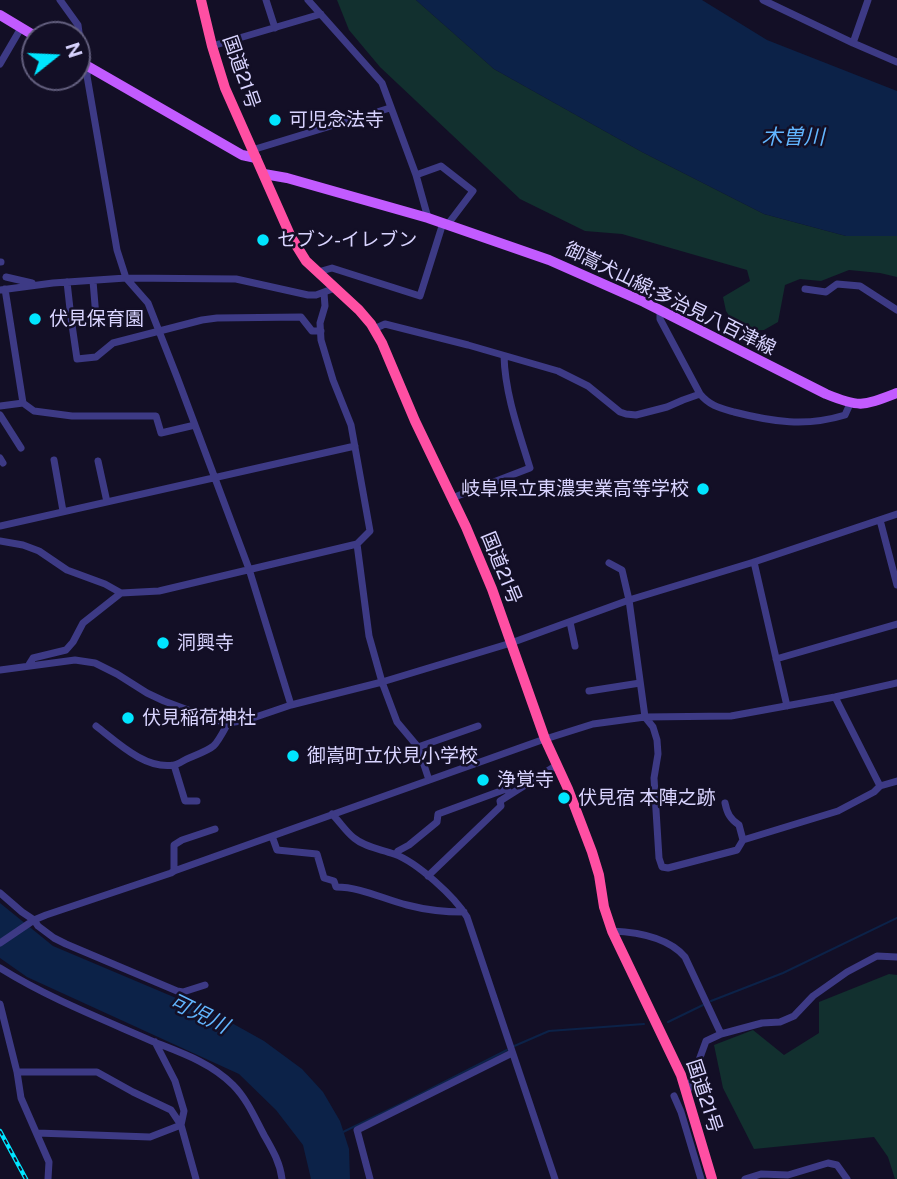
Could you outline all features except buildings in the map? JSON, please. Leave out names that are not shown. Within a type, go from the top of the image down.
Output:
[{"type":"highway","name":"国道21号","points":[[201,0],[225,88],[295,244],[306,261],[359,310],[374,329],[476,552],[545,739],[592,852],[612,931],[673,1057],[687,1093],[712,1179]]},
{"type":"main road","points":[[0,15],[21,28]]},
{"type":"main road","points":[[91,68],[242,155],[254,154]]},
{"type":"main road","name":"御嵩犬山線;多治見八百津線","points":[[264,174],[287,178],[445,223],[548,260],[614,288],[850,404]]},
{"type":"main road","points":[[850,404],[861,405],[897,394]]},
{"type":"street","points":[[60,0],[75,21]]},
{"type":"street","points":[[266,0],[275,28]]},
{"type":"street","points":[[308,0],[382,83],[416,175],[428,218]]},
{"type":"street","points":[[763,0],[897,62]]},
{"type":"street","points":[[853,43],[868,0]]},
{"type":"street","points":[[212,46],[321,14]]},
{"type":"street","points":[[0,64],[21,28]]},
{"type":"street","points":[[90,91],[117,250],[126,278],[148,303],[160,331],[249,569],[291,705]]},
{"type":"street","points":[[254,154],[390,108]]},
{"type":"street","points":[[318,272],[331,268],[420,296],[445,223],[473,191],[441,166],[416,175]]},
{"type":"street","points":[[6,277],[40,284]]},
{"type":"street","points":[[23,404],[2,289],[126,278],[236,278],[308,295],[335,288]]},
{"type":"street","points":[[71,318],[96,317],[93,281]]},
{"type":"street","points":[[67,282],[77,359],[96,357],[113,343],[217,318],[301,317],[312,331],[321,331]]},
{"type":"street","points":[[804,289],[827,292],[837,284],[860,286],[897,310]]},
{"type":"street","points":[[0,541],[39,551],[67,570],[121,593],[159,591],[357,544],[370,531],[351,425],[321,340],[324,293]]},
{"type":"street","points":[[660,311],[660,318],[700,394],[714,406],[759,419],[783,422],[819,421],[845,415],[850,404]]},
{"type":"street","points":[[374,329],[385,324],[558,371],[588,386],[626,414],[636,415],[667,407],[700,394]]},
{"type":"street","points":[[452,498],[530,468],[512,408],[504,356]]},
{"type":"street","points":[[0,405],[23,404],[34,411],[72,416],[156,416],[161,433],[195,425]]},
{"type":"street","points":[[0,415],[21,448]]},
{"type":"street","points":[[0,526],[355,446]]},
{"type":"street","points":[[54,460],[63,511]]},
{"type":"street","points":[[98,461],[107,502]]},
{"type":"street","points":[[0,670],[75,660],[95,663],[147,693],[212,719],[228,723],[247,720],[511,643],[629,600],[897,514]]},
{"type":"street","points":[[880,520],[897,585]]},
{"type":"street","points":[[357,544],[369,636],[382,682],[397,722],[418,747],[429,780]]},
{"type":"street","points":[[754,562],[787,706]]},
{"type":"street","points":[[609,563],[622,569],[629,600],[645,717],[653,727],[657,740],[654,778],[659,858],[662,867],[668,868],[737,850],[743,840],[838,811],[880,786],[897,781]]},
{"type":"street","points":[[28,666],[33,658],[66,650],[83,622],[121,593]]},
{"type":"street","points":[[569,622],[575,646]]},
{"type":"street","points":[[776,659],[897,624]]},
{"type":"street","points":[[589,691],[640,683]]},
{"type":"street","points":[[0,943],[46,915],[593,724],[645,717],[731,716],[897,683]]},
{"type":"street","points":[[835,697],[880,786]]},
{"type":"street","points":[[96,726],[127,750],[147,761],[174,765],[213,748],[228,723]]},
{"type":"street","points":[[418,747],[478,726]]},
{"type":"street","points":[[174,765],[185,801],[197,801]]},
{"type":"street","points":[[428,876],[501,806],[500,801],[557,765]]},
{"type":"street","points":[[396,854],[437,822],[438,814],[506,789],[510,793]]},
{"type":"street","points":[[725,803],[726,811],[739,825],[743,840]]},
{"type":"street","points":[[332,814],[355,839],[373,848],[396,854],[428,876],[459,904],[464,912],[555,1179]]},
{"type":"street","points":[[174,871],[174,845],[215,829]]},
{"type":"street","points":[[272,836],[277,850],[317,854],[324,878],[334,881],[336,887],[350,887],[408,905],[443,912],[464,912]]},
{"type":"street","points":[[0,893],[38,926],[66,944],[177,991],[183,992],[205,985]]},
{"type":"street","points":[[612,931],[657,939],[680,952],[685,957],[722,1034]]},
{"type":"street","points":[[687,1093],[706,1041],[722,1034],[762,1023],[780,1022],[794,1016],[813,996],[847,972],[877,956],[897,957]]},
{"type":"street","points":[[0,968],[31,987],[190,1056],[211,1068],[234,1086],[244,1099],[277,1158],[282,1179]]},
{"type":"street","points":[[0,1004],[21,1098],[49,1162],[48,1179]]},
{"type":"street","points":[[155,1042],[175,1081],[184,1111],[181,1125]]},
{"type":"street","points":[[370,1179],[357,1130],[512,1053]]},
{"type":"street","points":[[17,1072],[97,1072],[171,1110],[181,1125],[196,1179]]},
{"type":"street","points":[[674,1096],[701,1179]]},
{"type":"street","points":[[37,1133],[150,1137],[181,1125]]},
{"type":"street","points":[[745,1179],[761,1174],[788,1175],[828,1163],[837,1165],[847,1179]]},
{"type":"green space","points":[[337,0],[416,0],[494,69],[642,152],[764,214],[846,236],[897,236],[897,277],[849,270],[821,281],[800,279],[785,285],[778,322],[764,330],[739,331],[726,311],[723,297],[750,281],[747,270],[622,234],[585,231],[520,199],[380,67],[349,30]]},
{"type":"green space","points":[[889,974],[897,975],[897,1179],[888,1157],[874,1137],[754,1149],[723,1088],[714,1045],[753,1030],[784,1055],[819,1033],[819,1002]]},
{"type":"water","name":"木曽川","points":[[416,0],[702,0],[767,40],[897,91],[897,236],[846,236],[764,214],[642,152],[494,69]]},
{"type":"water","name":"可児川","points":[[0,903],[53,946],[221,1017],[264,1041],[302,1069],[323,1092],[340,1121],[349,1149],[350,1179],[311,1179],[303,1145],[276,1110],[239,1074],[27,977],[0,958]]},
{"type":"waterway","points":[[711,1001],[783,973],[897,918]]},
{"type":"waterway","points":[[668,1022],[703,1005]]},
{"type":"waterway","points":[[512,1047],[549,1031],[644,1024]]},
{"type":"waterway","points":[[343,1132],[507,1050]]},
{"type":"railway","points":[[0,1131],[26,1179]]},
{"type":"place","name":"可児念法寺","points":[[275,120]]},
{"type":"place","name":"セブン-イレブン","points":[[263,240]]},
{"type":"place","name":"伏見保育園","points":[[35,319]]},
{"type":"place","name":"岐阜県立東濃実業高等学校","points":[[703,489]]},
{"type":"place","name":"洞興寺","points":[[163,643]]},
{"type":"place","name":"伏見稲荷神社","points":[[128,718]]},
{"type":"place","name":"御嵩町立伏見小学校","points":[[293,756]]},
{"type":"place","name":"浄覚寺","points":[[483,780]]},
{"type":"place","name":"伏見宿 本陣之跡","points":[[564,798]]}]
